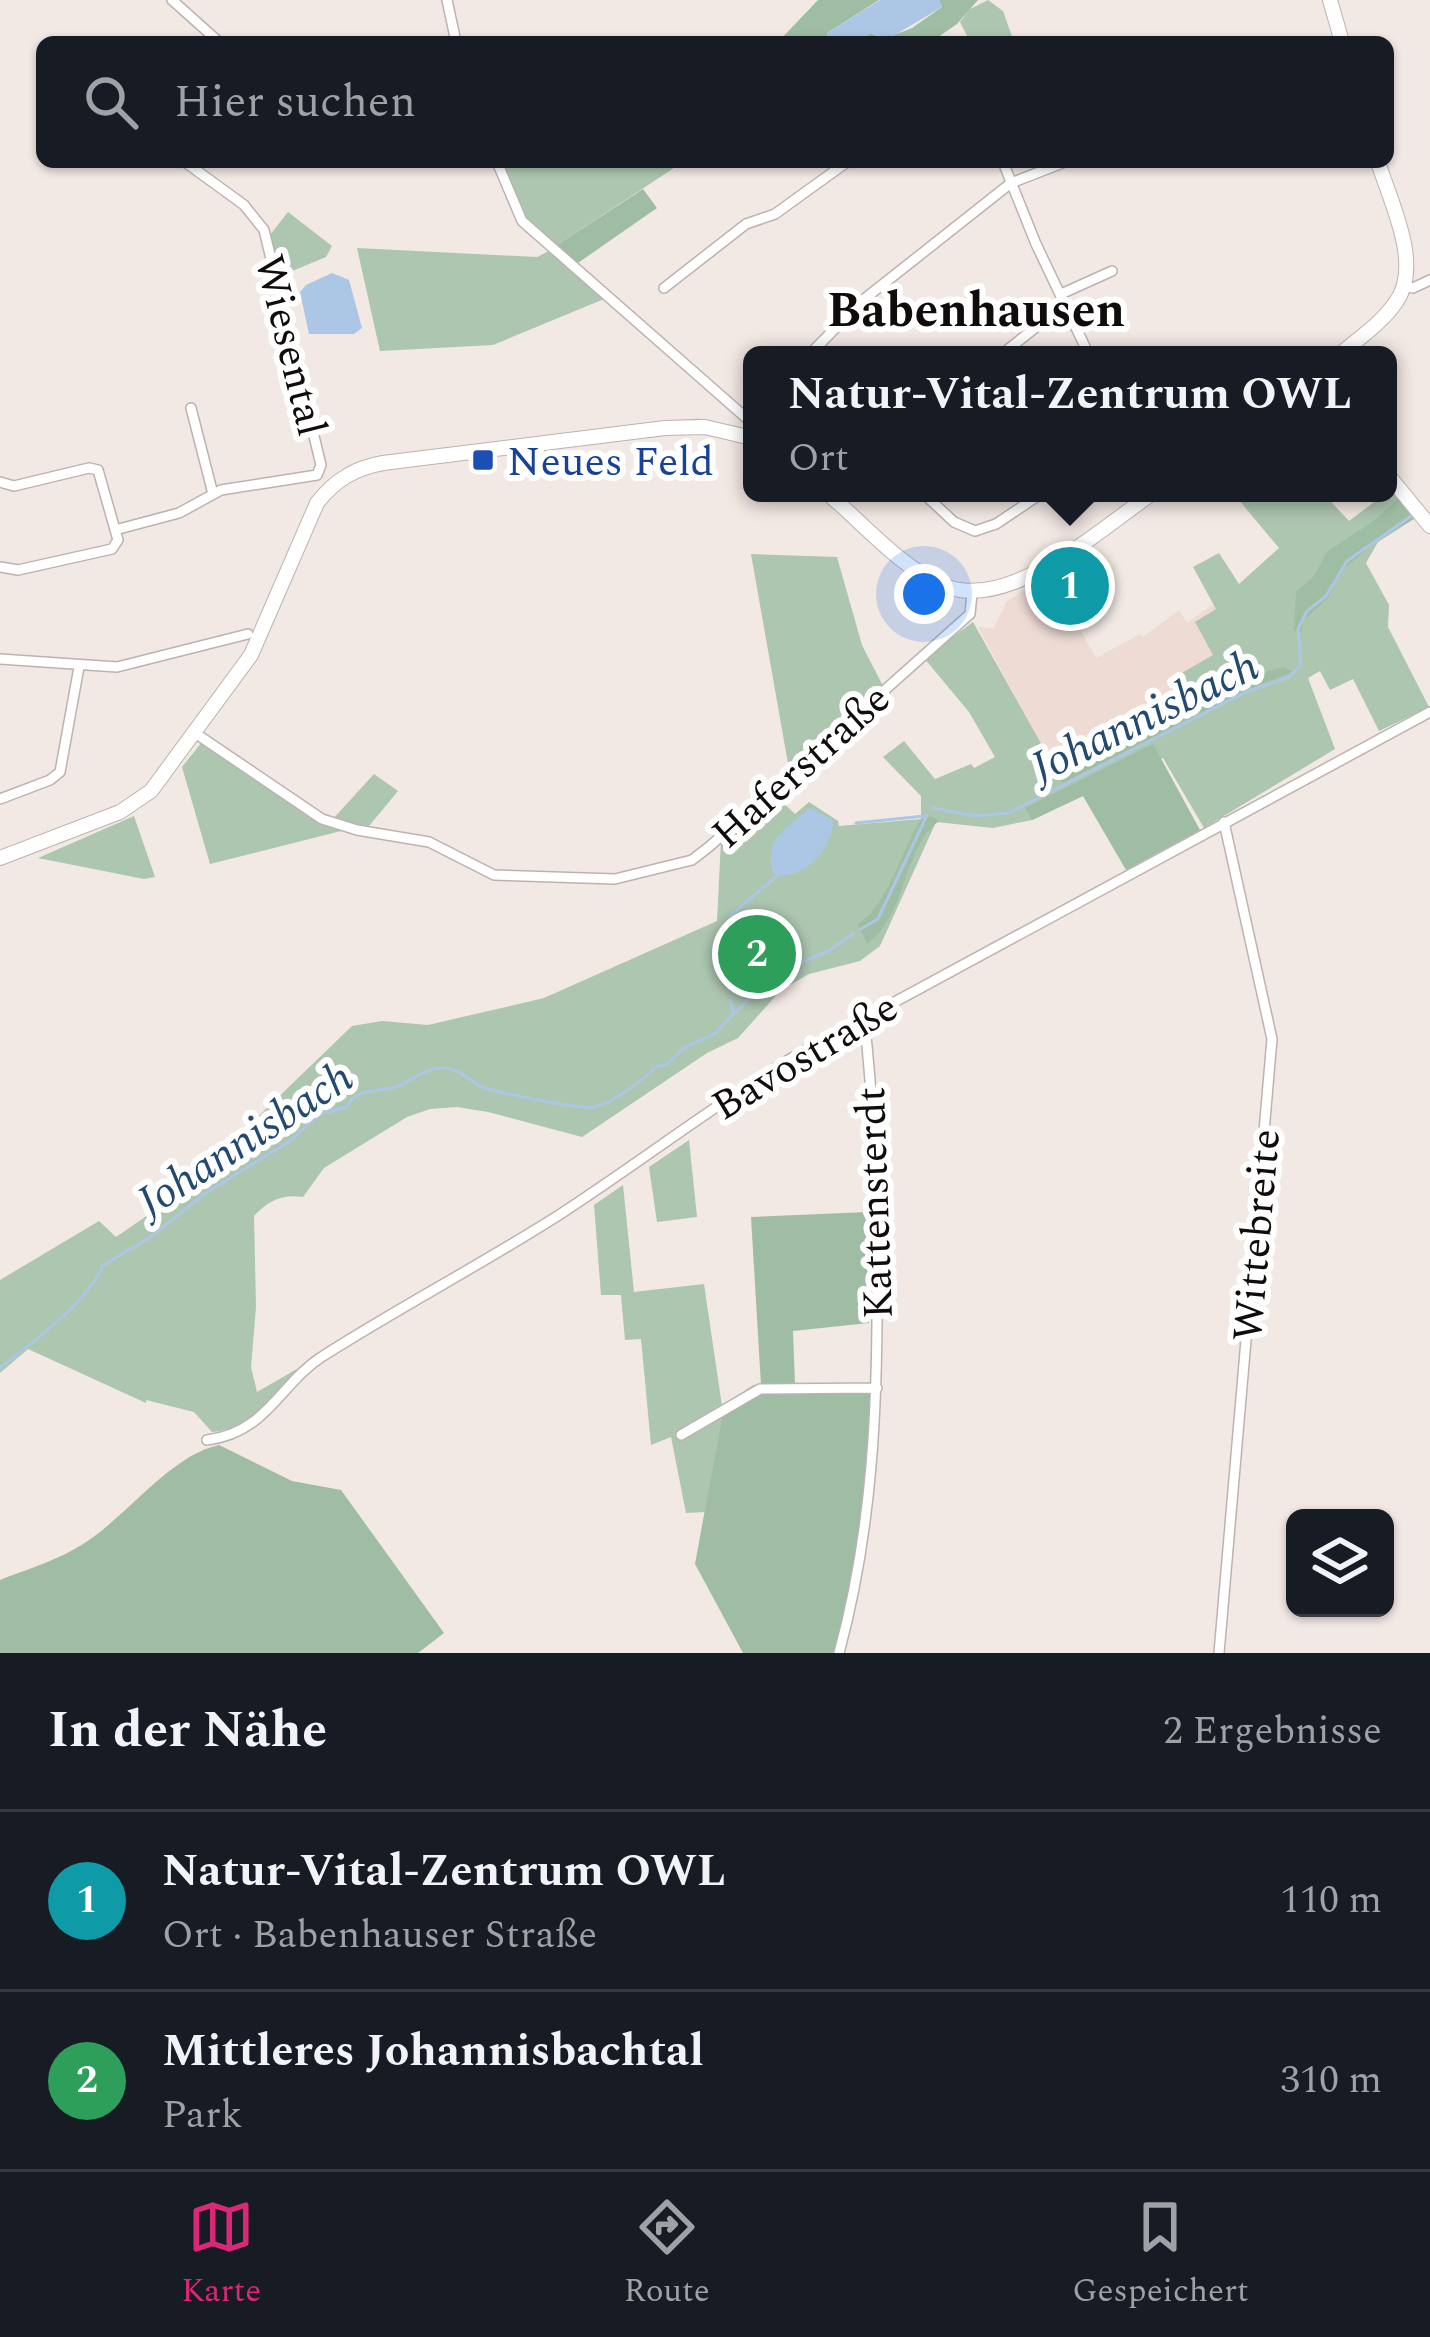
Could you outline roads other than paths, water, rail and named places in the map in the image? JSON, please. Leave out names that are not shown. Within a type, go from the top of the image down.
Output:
[{"type":"main road","points":[[1330,0],[1340,36]]},
{"type":"main road","points":[[1349,346],[1390,310],[1405,286],[1403,246],[1380,168]]},
{"type":"main road","points":[[0,858],[134,805],[151,791],[251,655],[311,514],[332,486],[353,471],[665,428],[705,427],[743,436]]},
{"type":"main road","points":[[1397,486],[1424,517]]},
{"type":"main road","points":[[837,502],[911,566],[944,586],[972,593],[993,592],[1025,578],[1139,502]]},
{"type":"street","points":[[172,0],[212,36]]},
{"type":"street","points":[[447,0],[455,36]]},
{"type":"street","name":"Wiesental","points":[[193,168],[244,205],[264,230],[321,465],[317,475],[332,486]]},
{"type":"street","points":[[500,168],[522,221],[743,415]]},
{"type":"street","points":[[664,288],[746,224],[775,214],[839,168]]},
{"type":"street","points":[[1005,168],[1085,346]]},
{"type":"street","points":[[818,346],[863,300],[1011,183],[1050,168]]},
{"type":"street","points":[[1011,346],[1063,299],[1112,271]]},
{"type":"street","points":[[1405,286],[1414,288],[1430,280]]},
{"type":"street","points":[[191,408],[213,494]]},
{"type":"street","points":[[0,482],[14,486],[94,468],[101,473],[118,540],[112,549],[18,570],[0,567]]},
{"type":"street","points":[[116,530],[179,513],[213,494],[317,475]]},
{"type":"street","points":[[932,502],[974,531],[996,524],[1029,502]]},
{"type":"street","name":"Haferstraße","points":[[195,733],[301,807],[335,824],[429,842],[494,875],[615,880],[692,860],[710,846],[970,614],[972,593]]},
{"type":"street","points":[[0,659],[79,667],[138,664],[248,634]]},
{"type":"street","points":[[0,799],[60,772],[79,667]]},
{"type":"street","name":"Bavostraße","points":[[207,1440],[253,1422],[324,1355],[518,1241],[722,1101],[864,1018],[1430,712]]},
{"type":"street","name":"Wittebreite","points":[[1219,1653],[1272,1053],[1267,1010],[1224,821]]},
{"type":"street","name":"Kattensterdt","points":[[838,1653],[859,1578],[878,1388],[877,1214],[864,1018]]},
{"type":"street","points":[[681,1436],[760,1389],[878,1388]]},
{"type":"water","points":[[880,0],[939,0],[942,7],[893,36],[827,33]]},
{"type":"water","points":[[332,273],[349,280],[362,328],[354,334],[309,334],[300,292]]},
{"type":"water","points":[[810,808],[833,820],[822,852],[796,873],[774,874],[774,843]]},
{"type":"waterway","points":[[630,426],[698,420]]},
{"type":"waterway","name":"Johannisbach","points":[[933,808],[975,816],[1009,813],[1244,693],[1289,677],[1301,665],[1298,629],[1307,611],[1326,596],[1347,561],[1414,514]]},
{"type":"waterway","points":[[861,929],[878,919],[927,815]]},
{"type":"waterway","name":"Johannisbach","points":[[856,823],[925,816]]},
{"type":"waterway","name":"Johannisbach","points":[[728,989],[731,915],[778,875]]},
{"type":"waterway","points":[[736,1012],[774,973],[827,952],[854,933]]},
{"type":"waterway","name":"Johannisbach","points":[[0,1368],[72,1307],[102,1266],[290,1141],[320,1114],[347,1107],[360,1094],[392,1088],[444,1068],[493,1090],[595,1107],[620,1096],[684,1048],[716,1033],[734,1013],[730,1000]]},
{"type":"place","name":"Neues Feld","points":[[483,460]]},
{"type":"place","name":"Natur-Vital-Zentrum OWL","points":[[1070,586]]},
{"type":"place","name":"Mittleres Johannisbachtal","points":[[757,954]]},
{"type":"district","name":"Babenhausen","points":[[976,309]]}]
